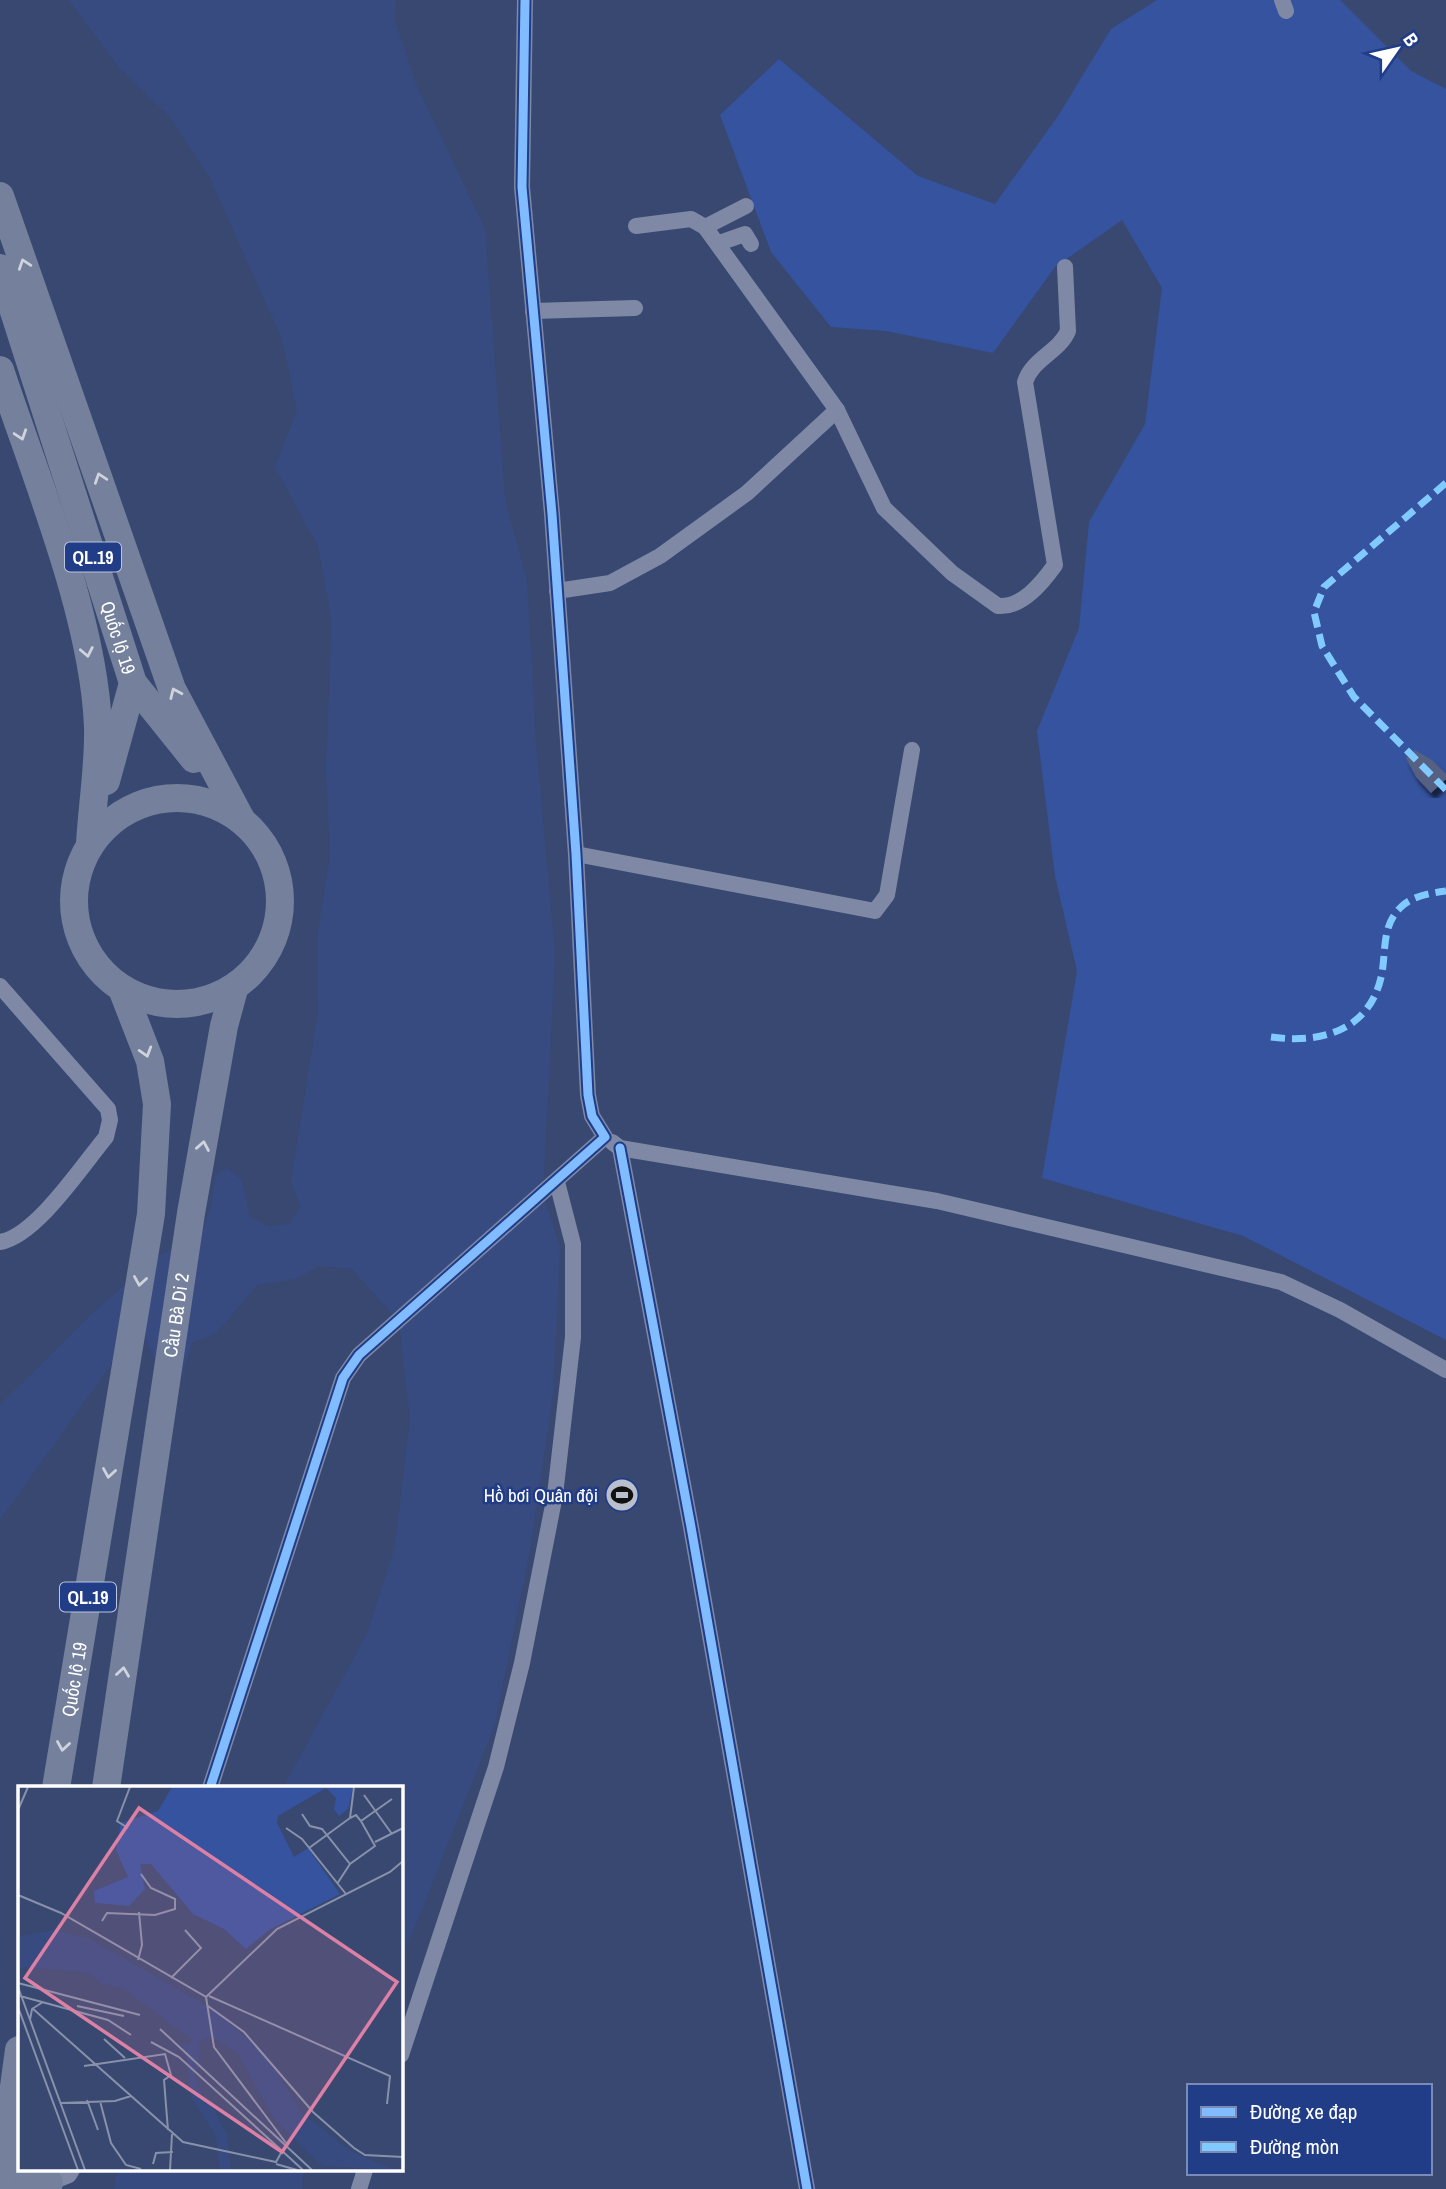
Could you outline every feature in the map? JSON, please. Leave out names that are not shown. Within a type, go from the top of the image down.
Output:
[{"type":"highway","points":[[0,196],[172,688],[240,818],[263,843],[277,873],[281,905],[275,938],[258,967],[234,989],[207,1001],[178,1005],[149,1001],[122,989],[97,967],[80,939],[73,907],[76,874],[90,844],[108,822],[132,806],[159,798],[188,797],[216,804],[240,818]]},
{"type":"highway","name":"Quốc lộ 19","points":[[0,268],[133,683],[240,818]]},
{"type":"highway","points":[[0,370],[66,570],[88,651],[98,727],[90,844]]},
{"type":"highway","name":"Quốc lộ 19","points":[[90,844],[133,683]]},
{"type":"highway","name":"Cầu Bà Di 2","points":[[120,1406],[151,1214],[157,1104],[150,1061],[122,989]]},
{"type":"highway","name":"Cầu Bà Di 2","points":[[106,1786],[191,1213],[224,1026],[234,989]]},
{"type":"highway","name":"Quốc lộ 19","points":[[56,1786],[120,1406]]},
{"type":"highway","points":[[18,2057],[1,2182],[55,2178]]},
{"type":"street","points":[[525,0],[522,187],[557,591],[576,854],[589,1095],[592,1116],[605,1137],[620,1148],[937,1201],[1281,1282],[1340,1310],[1446,1370]]},
{"type":"street","points":[[705,227],[746,206]]},
{"type":"street","points":[[636,226],[691,219],[705,227],[837,410],[884,508],[952,573],[998,606],[1018,602],[1035,589],[1055,565],[1026,382],[1028,372],[1064,341],[1068,331],[1065,267]]},
{"type":"street","points":[[719,243],[745,234],[751,244]]},
{"type":"street","points":[[533,311],[635,308]]},
{"type":"street","points":[[557,591],[611,583],[660,556],[747,493],[837,410]]},
{"type":"street","points":[[576,854],[875,911],[887,895],[912,750]]},
{"type":"street","points":[[0,986],[92,1088],[108,1109],[110,1120],[106,1138],[34,1223],[15,1237],[0,1242]]},
{"type":"street","points":[[211,1786],[343,1378],[359,1355],[605,1137]]},
{"type":"street","points":[[620,1148],[807,2189]]},
{"type":"street","points":[[402,2051],[496,1767],[522,1663],[555,1495],[573,1324],[573,1244],[557,1182]]},
{"type":"street","points":[[359,2189],[364,2172]]},
{"type":"shaded area","points":[[69,0],[396,0],[395,21],[416,84],[485,229],[505,499],[527,581],[536,744],[555,953],[543,1194],[560,1248],[553,1393],[530,1550],[495,1724],[417,1922],[402,1953],[402,1786],[284,1786],[367,1634],[395,1546],[410,1419],[399,1321],[352,1269],[319,1266],[296,1279],[257,1285],[216,1333],[192,1343],[181,1377],[160,1371],[145,1336],[125,1345],[0,1520],[0,1405],[96,1310],[157,1257],[202,1232],[212,1203],[215,1176],[227,1168],[242,1180],[250,1217],[268,1226],[289,1224],[301,1208],[291,1181],[318,1013],[317,938],[330,857],[326,768],[332,621],[318,546],[275,467],[297,411],[282,339],[209,176],[170,117],[119,67]]},
{"type":"shaded area","points":[[1157,0],[1340,0],[1411,71],[1446,89],[1446,1340],[1243,1236],[1042,1178],[1077,971],[1055,876],[1037,731],[1079,628],[1089,522],[1145,424],[1162,288],[1122,220],[1055,267],[993,353],[886,331],[831,327],[771,252],[720,115],[779,59],[918,176],[995,204],[1058,116],[1111,29]]},
{"type":"shaded area","points":[[118,2172],[304,2172],[302,2189],[114,2189]]},
{"type":"building","points":[[1415,750],[1432,760],[1446,774],[1446,779],[1431,793],[1416,777],[1406,758]]},
{"type":"marked path","points":[[1446,483],[1324,587],[1314,612],[1322,646],[1354,697],[1446,790]]},
{"type":"marked path","points":[[1271,1037],[1290,1039],[1326,1035],[1356,1020],[1376,992],[1382,973],[1388,929],[1395,914],[1405,903],[1416,898],[1446,891]]},
{"type":"cycle path","points":[[211,1786],[343,1378],[359,1355],[605,1137],[592,1116],[588,1095],[576,854],[552,514],[522,187],[525,0]]},
{"type":"cycle path","points":[[620,1148],[691,1527],[807,2189]]},
{"type":"place","name":"Hồ bơi Quân đội","points":[[622,1495]]}]
